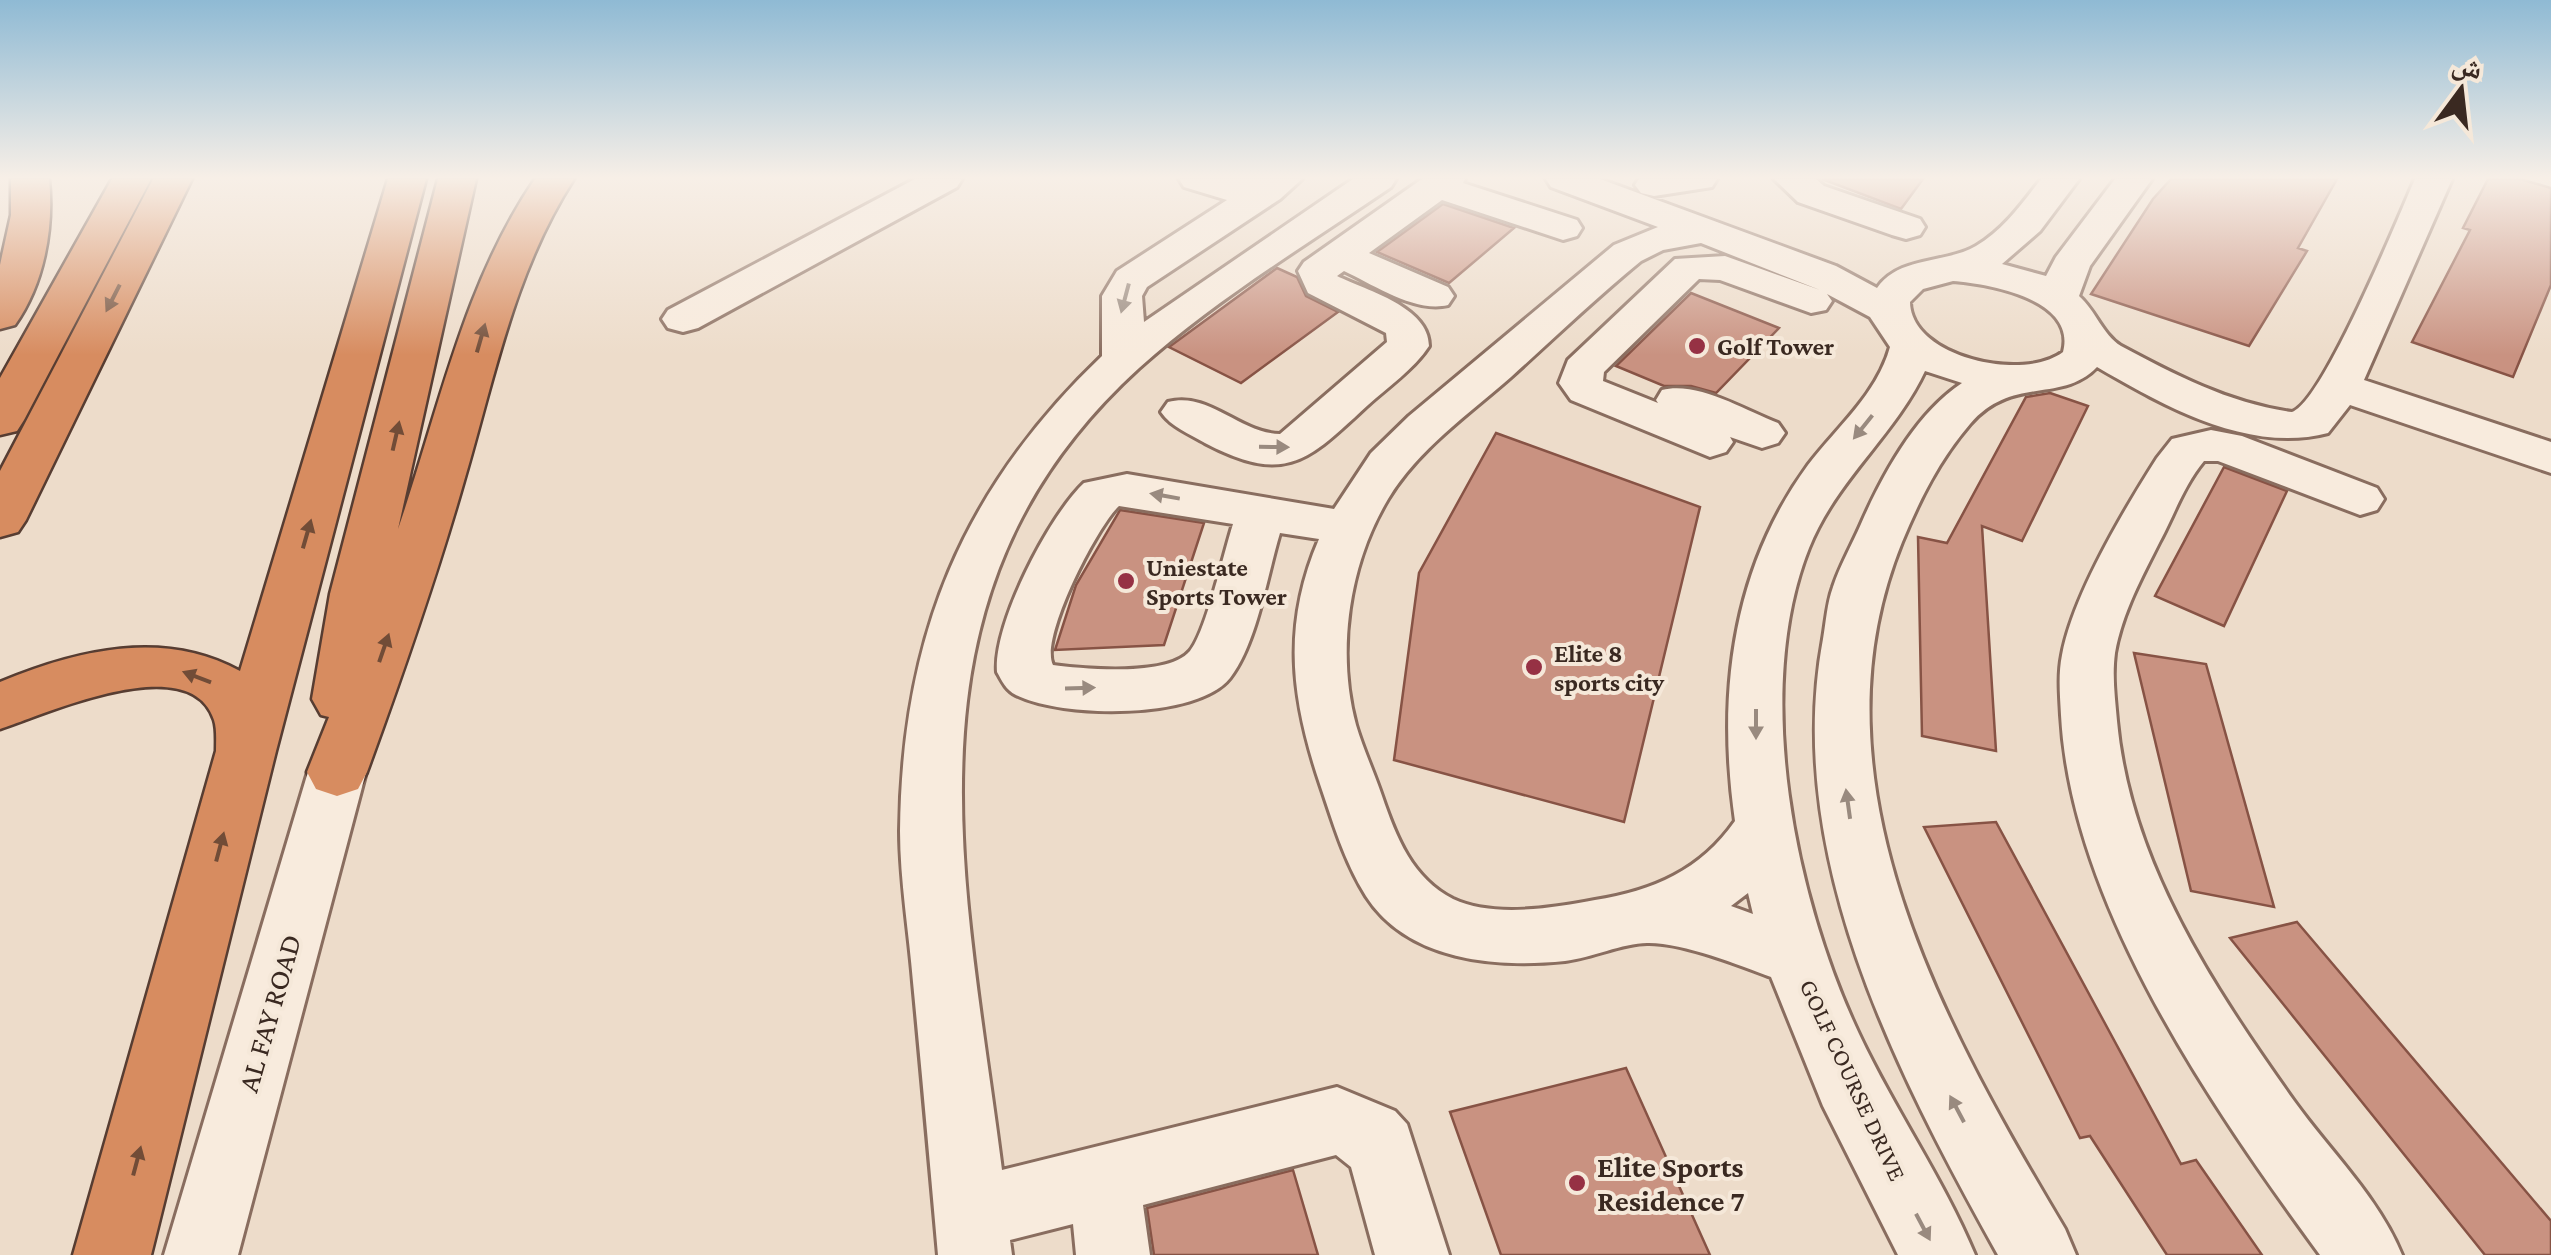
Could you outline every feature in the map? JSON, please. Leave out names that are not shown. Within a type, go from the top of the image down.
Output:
[{"type":"highway","points":[[0,316],[14,286],[27,238]]},
{"type":"highway","points":[[0,420],[100,238]]},
{"type":"highway","points":[[0,520],[145,238]]},
{"type":"highway","points":[[112,1255],[246,751],[391,238]]},
{"type":"highway","points":[[338,772],[340,709],[356,594],[443,238]]},
{"type":"highway","points":[[338,772],[414,558],[496,286],[519,238]]},
{"type":"highway","points":[[0,707],[53,684],[99,672],[180,670],[219,686],[232,698],[241,713],[246,751]]},
{"type":"street","points":[[683,320],[837,238]]},
{"type":"street","points":[[1124,359],[1122,296],[1131,280],[1171,238]]},
{"type":"street","points":[[1314,266],[1335,238]]},
{"type":"street","points":[[1358,238],[1314,266],[1124,359],[1046,440],[1017,482],[968,582],[948,643],[935,702],[929,766],[930,834],[972,1234],[1104,1180],[1337,1121],[1370,1135],[1382,1149],[1412,1255]]},
{"type":"street","points":[[1612,238],[1522,344],[1409,442],[1369,490],[1349,528],[1328,591],[1322,632],[1327,721],[1371,850],[1384,876],[1404,899],[1431,919],[1463,932],[1497,936],[1550,933],[1648,916],[1709,888],[1733,870],[1766,823]]},
{"type":"street","points":[[1765,238],[1957,368],[2054,364],[2162,385],[2256,422],[2294,428],[2319,418],[2339,386],[2407,238]]},
{"type":"street","points":[[1799,238],[1824,247],[1936,271],[2008,277],[2058,300],[2079,320],[2054,364],[1972,397],[1908,478],[1876,532],[1859,577],[1840,683],[1848,813],[1870,896],[1902,989],[1948,1092],[2039,1255]]},
{"type":"street","points":[[1936,271],[1991,257],[2013,238]]},
{"type":"street","points":[[2058,300],[2070,265],[2091,238]]},
{"type":"street","points":[[1710,442],[1587,390],[1581,383],[1586,367],[1683,270],[1706,265],[1725,268],[1810,308]]},
{"type":"street","points":[[1314,266],[1430,307]]},
{"type":"street","points":[[1184,412],[1258,448],[1276,451],[1295,446],[1408,346],[1410,339],[1401,324],[1314,266]]},
{"type":"street","name":"GOLF COURSE DRIVE","points":[[1936,271],[1894,288],[1903,376],[1800,513],[1778,562],[1764,617],[1756,678],[1756,747],[1766,823],[1796,958],[1822,1027],[1867,1123],[1938,1255]]},
{"type":"street","points":[[1522,344],[1762,433]]},
{"type":"street","points":[[2339,386],[2551,458]]},
{"type":"street","points":[[1339,407],[1409,442]]},
{"type":"street","points":[[2360,499],[2226,447],[2211,444],[2188,450],[2100,610],[2086,674],[2091,740],[2108,816],[2138,900],[2185,993],[2248,1096],[2365,1255]]},
{"type":"street","points":[[1261,514],[1220,648],[1215,659],[1195,677],[1165,686],[1045,688],[1024,674],[1021,663],[1026,645],[1057,565],[1100,496],[1127,490],[1349,528]]},
{"type":"street","points":[[948,643],[1026,645]]},
{"type":"street","name":"AL FAY ROAD","points":[[200,1255],[338,772]]},
{"type":"street","points":[[1648,916],[1722,931],[1796,958]]},
{"type":"street","points":[[1104,1180],[1112,1255]]},
{"type":"building","points":[[1397,238],[1503,238],[1449,283],[1377,252]]},
{"type":"building","points":[[2128,238],[2304,238],[2298,248],[2307,251],[2249,346],[2091,294]]},
{"type":"building","points":[[2466,238],[2551,238],[2551,285],[2513,377],[2412,342]]},
{"type":"building","points":[[1277,268],[1297,277],[1306,296],[1338,312],[1241,383],[1169,347]]},
{"type":"building","name":"Golf Tower","points":[[1691,293],[1779,328],[1716,393],[1691,386],[1664,386],[1616,366]]},
{"type":"building","points":[[2050,393],[2088,406],[2022,541],[1982,526],[1996,751],[1922,736],[1918,537],[1947,543],[2026,397]]},
{"type":"building","name":"Elite 8 sports city","points":[[1496,433],[1700,507],[1624,822],[1394,760],[1419,573]]},
{"type":"building","points":[[2224,467],[2287,491],[2224,626],[2155,596]]},
{"type":"building","name":"Uniestate Sports Tower","points":[[1120,510],[1204,523],[1164,645],[1055,650],[1076,585]]},
{"type":"building","points":[[2134,653],[2206,664],[2274,907],[2191,891]]},
{"type":"building","points":[[1996,822],[2181,1164],[2196,1160],[2262,1255],[2167,1255],[2090,1136],[2080,1138],[1924,827]]},
{"type":"building","points":[[2297,922],[2551,1221],[2551,1255],[2485,1255],[2230,938]]},
{"type":"building","name":"Elite Sports Residence 7","points":[[1626,1068],[1710,1255],[1501,1255],[1450,1112]]},
{"type":"building","points":[[1293,1170],[1318,1255],[1154,1255],[1147,1208]]},
{"type":"place","name":"Golf Tower","points":[[1697,346]]},
{"type":"place","name":"Uniestate Sports Tower","points":[[1126,581]]},
{"type":"place","name":"Elite 8 sports city","points":[[1534,667]]},
{"type":"place","name":"Elite Sports Residence 7","points":[[1577,1183]]}]
